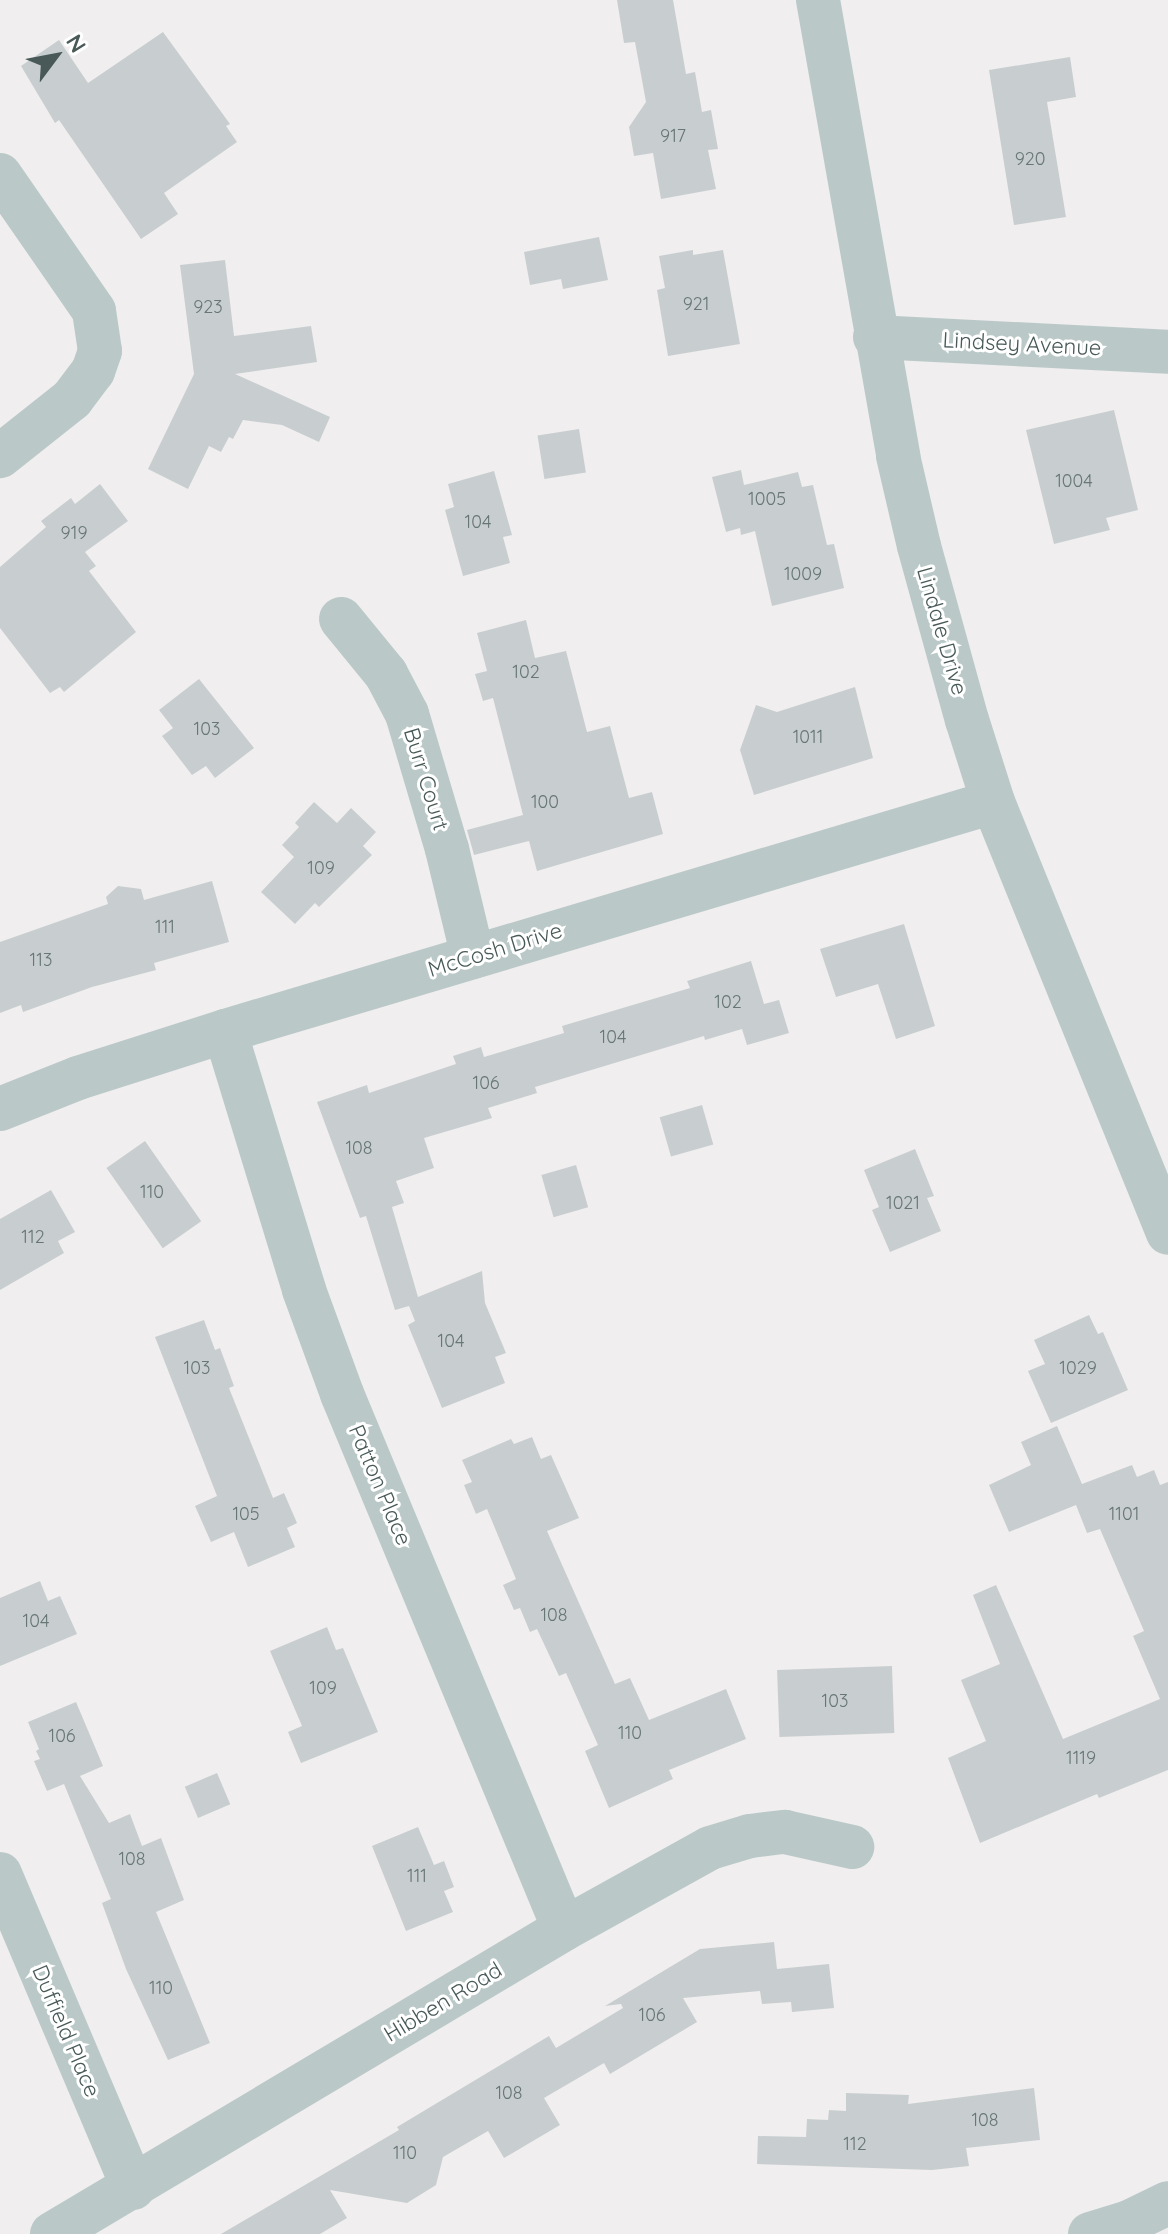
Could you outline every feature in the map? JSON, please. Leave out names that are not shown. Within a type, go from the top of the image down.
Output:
[{"type":"street","name":"Lindale Drive","points":[[818,0],[875,337],[919,546],[993,802],[1168,1233]]},
{"type":"street","points":[[0,175],[94,311],[100,351],[93,371],[72,399],[0,456]]},
{"type":"street","name":"Lindsey Avenue","points":[[875,337],[1168,352]]},
{"type":"street","name":"Burr Court","points":[[341,619],[386,674],[407,714],[447,849],[473,957]]},
{"type":"street","name":"McCosh Drive","points":[[0,1109],[78,1078],[225,1031],[993,802]]},
{"type":"street","name":"Patton Place","points":[[225,1031],[304,1290],[342,1394],[564,1929]]},
{"type":"street","name":"Hibben Road","points":[[52,2234],[564,1929],[710,1848],[750,1836],[785,1832],[852,1847]]},
{"type":"street","name":"Duffield Place","points":[[0,1874],[133,2188]]},
{"type":"street","points":[[1090,2234],[1129,2222],[1168,2203]]},
{"type":"building","points":[[617,0],[673,0],[686,74],[695,72],[702,112],[711,110],[718,149],[708,150],[716,189],[661,199],[653,153],[634,156],[629,127],[646,102],[635,42],[624,43]]},
{"type":"building","points":[[163,32],[230,124],[226,126],[237,142],[164,193],[178,214],[141,239],[59,120],[55,123],[21,66],[59,40],[88,83]]},
{"type":"building","points":[[1070,57],[1076,97],[1047,102],[1066,217],[1014,225],[989,70]]},
{"type":"building","points":[[599,237],[608,280],[563,289],[561,279],[530,285],[524,252]]},
{"type":"building","points":[[693,250],[693,255],[723,250],[740,344],[668,356],[657,290],[665,288],[659,256]]},
{"type":"building","points":[[225,260],[234,336],[311,326],[317,362],[235,374],[330,417],[319,442],[282,425],[243,420],[233,439],[229,437],[221,452],[209,446],[188,489],[148,469],[194,374],[180,265]]},
{"type":"building","points":[[1114,410],[1138,510],[1106,518],[1110,530],[1054,544],[1026,430]]},
{"type":"building","points":[[579,429],[586,472],[544,479],[538,436]]},
{"type":"building","points":[[741,470],[744,485],[798,472],[802,487],[813,485],[827,545],[834,544],[844,588],[772,606],[755,531],[741,535],[740,528],[726,532],[712,477]]},
{"type":"building","points":[[494,471],[512,535],[503,537],[510,563],[463,576],[445,510],[454,507],[448,484]]},
{"type":"building","points":[[100,484],[128,521],[85,552],[96,566],[89,571],[136,632],[64,692],[60,687],[50,693],[0,628],[0,567],[46,527],[41,521],[71,498],[75,504]]},
{"type":"building","points":[[526,620],[535,658],[566,651],[587,732],[610,726],[629,798],[652,792],[663,834],[537,871],[529,841],[474,855],[467,830],[523,815],[493,698],[483,701],[475,674],[487,671],[477,633]]},
{"type":"building","points":[[199,679],[254,748],[215,778],[206,766],[192,775],[162,736],[173,728],[159,710]]},
{"type":"building","points":[[855,687],[873,758],[754,795],[740,750],[756,705],[777,712]]},
{"type":"building","points":[[314,802],[337,823],[351,808],[376,832],[363,846],[372,855],[319,907],[315,903],[295,924],[261,892],[294,857],[282,845],[299,827],[295,823]]},
{"type":"building","points":[[212,881],[229,942],[154,963],[156,970],[92,987],[23,1012],[21,1005],[0,1013],[0,942],[108,904],[106,897],[118,886],[141,889],[144,900]]},
{"type":"building","points":[[904,924],[935,1026],[896,1039],[878,984],[836,997],[820,949]]},
{"type":"building","points":[[751,961],[764,1004],[779,1000],[789,1033],[747,1045],[742,1029],[705,1040],[704,1036],[535,1087],[537,1093],[488,1108],[492,1118],[424,1138],[434,1168],[396,1181],[404,1203],[392,1207],[418,1297],[482,1271],[485,1303],[506,1353],[495,1357],[505,1383],[442,1408],[408,1325],[415,1321],[409,1306],[395,1310],[366,1216],[360,1218],[317,1102],[367,1085],[369,1093],[456,1064],[453,1056],[481,1047],[484,1057],[564,1033],[562,1026],[690,988],[687,981]]},
{"type":"building","points":[[702,1105],[713,1144],[671,1157],[660,1117]]},
{"type":"building","points":[[145,1141],[201,1221],[163,1248],[106,1168]]},
{"type":"building","points":[[915,1149],[934,1196],[927,1198],[941,1231],[890,1252],[872,1210],[879,1207],[864,1170]]},
{"type":"building","points":[[576,1165],[588,1207],[554,1217],[541,1175]]},
{"type":"building","points":[[51,1190],[75,1232],[58,1241],[64,1253],[0,1290],[0,1219]]},
{"type":"building","points":[[1089,1315],[1098,1334],[1103,1332],[1128,1390],[1051,1423],[1028,1371],[1045,1364],[1034,1340]]},
{"type":"building","points":[[204,1320],[215,1350],[220,1348],[234,1386],[229,1388],[273,1498],[284,1493],[297,1523],[287,1528],[295,1547],[248,1567],[234,1532],[211,1542],[195,1506],[217,1496],[155,1337]]},
{"type":"building","points":[[1057,1426],[1082,1484],[1132,1465],[1137,1477],[1154,1470],[1160,1485],[1168,1482],[1168,1770],[1099,1798],[1097,1794],[980,1843],[948,1758],[986,1741],[961,1680],[1000,1664],[973,1595],[996,1585],[1063,1739],[1160,1699],[1133,1636],[1144,1631],[1100,1529],[1087,1533],[1076,1505],[1009,1532],[989,1485],[1031,1465],[1021,1442]]},
{"type":"building","points":[[532,1437],[541,1459],[551,1455],[579,1518],[547,1531],[615,1684],[630,1678],[649,1720],[726,1689],[746,1739],[669,1770],[673,1779],[609,1808],[585,1751],[598,1745],[566,1673],[559,1676],[537,1629],[530,1632],[520,1608],[514,1610],[503,1585],[516,1579],[487,1509],[476,1514],[464,1485],[472,1482],[462,1460],[511,1439],[514,1444]]},
{"type":"building","points":[[40,1581],[48,1601],[60,1596],[77,1634],[0,1666],[0,1598]]},
{"type":"building","points":[[327,1627],[336,1650],[343,1648],[378,1732],[301,1763],[288,1732],[302,1726],[270,1651]]},
{"type":"building","points":[[892,1666],[894,1733],[779,1737],[777,1670]]},
{"type":"building","points":[[76,1702],[103,1766],[80,1776],[109,1823],[130,1814],[142,1846],[161,1838],[184,1900],[156,1912],[210,2043],[168,2060],[126,1969],[102,1903],[111,1899],[64,1784],[47,1791],[34,1761],[40,1759],[36,1751],[39,1749],[28,1722]]},
{"type":"building","points":[[217,1773],[230,1804],[198,1818],[185,1787]]},
{"type":"building","points":[[418,1827],[434,1865],[444,1861],[454,1887],[444,1891],[453,1912],[406,1931],[372,1846]]},
{"type":"building","points":[[774,1942],[777,1969],[829,1964],[834,2008],[792,2012],[791,2002],[762,2004],[760,1991],[683,1998],[697,2022],[610,2074],[604,2063],[544,2098],[560,2125],[504,2158],[488,2131],[443,2157],[436,2185],[407,2203],[330,2190],[347,2218],[320,2234],[221,2234],[399,2130],[397,2127],[549,2036],[556,2048],[623,2008],[621,2004],[605,2006],[700,1949]]},
{"type":"building","points":[[1034,2088],[1040,2140],[966,2148],[969,2166],[932,2170],[757,2164],[758,2136],[806,2137],[807,2119],[828,2120],[829,2110],[846,2111],[846,2093],[909,2095],[908,2104]]}]
